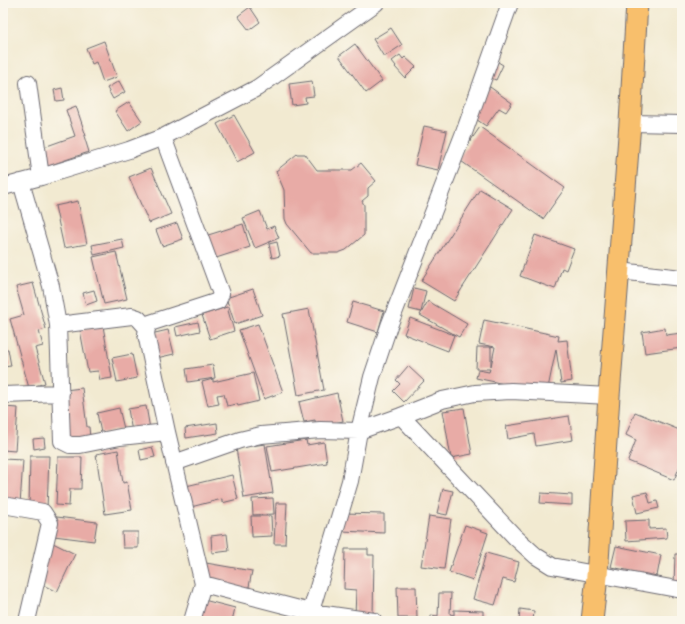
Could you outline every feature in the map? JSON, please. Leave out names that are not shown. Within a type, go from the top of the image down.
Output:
[{"type":"main road","points":[[592,621],[597,576],[630,123],[637,3]]},
{"type":"street","points":[[3,187],[129,150],[163,137],[257,88],[376,3]]},
{"type":"street","points":[[309,617],[350,481],[359,432],[372,377],[389,326],[465,130],[510,3]]},
{"type":"street","points":[[28,83],[41,177]]},
{"type":"street","points":[[630,123],[682,124]]},
{"type":"street","points":[[163,137],[221,294],[218,301],[150,323],[146,328],[146,341],[203,584],[192,621]]},
{"type":"street","points":[[21,182],[51,286],[58,325],[61,392],[60,430],[62,441],[70,445],[80,445],[120,437],[167,432]]},
{"type":"street","points":[[619,270],[682,278]]},
{"type":"street","points":[[58,325],[132,316],[138,318],[146,328]]},
{"type":"street","points":[[174,462],[240,440],[261,435],[320,430],[359,432],[442,400],[475,393],[511,391],[609,396]]},
{"type":"street","points":[[3,395],[61,392]]},
{"type":"street","points":[[401,416],[515,537],[536,556],[552,566],[597,576],[682,590]]},
{"type":"street","points":[[3,505],[43,512],[50,523],[27,621]]},
{"type":"street","points":[[203,584],[309,617],[374,621]]},
{"type":"building","points":[[250,7],[260,22],[249,30],[238,16]]},
{"type":"building","points":[[391,28],[402,45],[384,57],[373,39]]},
{"type":"building","points":[[104,41],[117,77],[103,82],[96,62],[92,64],[86,48]]},
{"type":"building","points":[[355,44],[382,81],[366,93],[339,56]]},
{"type":"building","points":[[400,55],[403,59],[405,57],[416,67],[405,78],[395,67],[396,66],[392,61]]},
{"type":"building","points":[[498,62],[503,65],[496,80],[491,78]]},
{"type":"building","points":[[119,81],[125,92],[113,99],[107,88]]},
{"type":"building","points":[[312,81],[314,96],[305,97],[306,103],[292,105],[289,84]]},
{"type":"building","points":[[490,87],[512,103],[506,112],[499,108],[486,126],[470,115]]},
{"type":"building","points":[[62,88],[64,100],[56,101],[54,90]]},
{"type":"building","points":[[129,102],[142,121],[128,131],[115,111]]},
{"type":"building","points":[[76,106],[86,136],[84,136],[89,152],[39,169],[33,151],[75,136],[66,110]]},
{"type":"building","points":[[234,115],[255,152],[237,162],[217,124]]},
{"type":"building","points":[[424,126],[447,131],[438,170],[415,165]]},
{"type":"building","points":[[480,127],[565,188],[543,219],[458,159]]},
{"type":"building","points":[[297,154],[305,154],[317,170],[352,170],[361,163],[376,181],[368,188],[368,196],[362,201],[364,205],[364,235],[346,250],[338,253],[311,253],[287,224],[285,219],[284,190],[276,171]]},
{"type":"building","points":[[151,168],[171,214],[149,223],[129,177]]},
{"type":"building","points":[[480,189],[513,209],[454,301],[421,281]]},
{"type":"building","points":[[78,201],[87,244],[64,248],[55,206]]},
{"type":"building","points":[[260,211],[267,229],[274,226],[279,238],[255,248],[243,218]]},
{"type":"building","points":[[177,223],[183,239],[162,246],[156,230]]},
{"type":"building","points":[[243,224],[250,247],[210,260],[202,237]]},
{"type":"building","points":[[535,235],[574,249],[566,270],[562,268],[555,289],[520,276]]},
{"type":"building","points":[[122,239],[124,248],[94,255],[92,245]]},
{"type":"building","points":[[277,242],[280,256],[272,258],[269,244]]},
{"type":"building","points":[[116,252],[127,299],[104,304],[93,257]]},
{"type":"building","points":[[33,283],[46,329],[39,331],[43,346],[35,348],[45,383],[29,388],[10,319],[24,315],[16,287]]},
{"type":"building","points":[[414,288],[426,291],[421,312],[409,309]]},
{"type":"building","points":[[253,289],[262,315],[235,324],[226,298]]},
{"type":"building","points":[[94,290],[97,301],[86,305],[83,293]]},
{"type":"building","points":[[428,301],[467,324],[459,337],[420,315]]},
{"type":"building","points":[[353,302],[384,311],[378,332],[347,322]]},
{"type":"building","points":[[227,307],[234,331],[210,339],[202,315]]},
{"type":"building","points":[[309,309],[324,390],[298,395],[283,314]]},
{"type":"building","points":[[410,318],[454,335],[448,351],[404,334]]},
{"type":"building","points":[[484,320],[559,336],[558,341],[567,340],[572,381],[561,383],[556,349],[547,393],[476,378],[478,370],[489,372],[490,369],[476,369],[477,347],[491,347],[491,366],[495,347],[479,344]]},
{"type":"building","points":[[198,322],[200,331],[177,336],[175,327]]},
{"type":"building","points":[[258,324],[283,392],[264,399],[239,330]]},
{"type":"building","points":[[103,326],[112,378],[100,380],[98,371],[88,372],[80,330]]},
{"type":"building","points":[[665,328],[666,335],[682,333],[682,348],[645,353],[642,332]]},
{"type":"building","points":[[168,330],[174,354],[148,360],[142,336]]},
{"type":"building","points":[[3,349],[8,349],[11,366],[3,367]]},
{"type":"building","points":[[132,354],[137,378],[117,382],[112,358]]},
{"type":"building","points":[[213,365],[215,378],[188,382],[186,369]]},
{"type":"building","points":[[408,366],[424,381],[404,402],[393,391],[400,384],[396,380]]},
{"type":"building","points":[[253,373],[259,401],[238,406],[237,404],[227,406],[224,394],[217,395],[219,404],[208,406],[202,382],[213,379],[213,382]]},
{"type":"building","points":[[82,388],[87,427],[89,427],[90,438],[62,442],[56,391]]},
{"type":"building","points":[[337,393],[343,421],[316,427],[315,420],[304,422],[299,402]]},
{"type":"building","points":[[146,406],[150,429],[132,432],[128,409]]},
{"type":"building","points":[[3,407],[18,408],[15,451],[3,450]]},
{"type":"building","points":[[119,408],[124,429],[101,433],[97,413]]},
{"type":"building","points":[[464,408],[472,454],[451,458],[443,411]]},
{"type":"building","points":[[635,412],[682,431],[682,461],[674,480],[628,461],[636,440],[626,435]]},
{"type":"building","points":[[569,416],[573,440],[536,446],[534,434],[508,439],[506,426]]},
{"type":"building","points":[[217,423],[218,433],[186,438],[185,428]]},
{"type":"building","points":[[44,438],[45,447],[34,449],[33,439]]},
{"type":"building","points":[[306,440],[307,445],[324,442],[327,463],[272,472],[267,446]]},
{"type":"building","points":[[265,444],[273,493],[244,498],[236,448]]},
{"type":"building","points":[[152,447],[155,457],[141,460],[139,450]]},
{"type":"building","points":[[118,450],[123,483],[127,482],[132,510],[105,514],[96,454]]},
{"type":"building","points":[[30,456],[49,456],[47,509],[29,508]]},
{"type":"building","points":[[58,457],[82,457],[81,489],[70,489],[69,506],[56,505]]},
{"type":"building","points":[[3,459],[23,460],[20,505],[3,504]]},
{"type":"building","points":[[232,475],[238,499],[222,503],[222,499],[187,508],[182,487]]},
{"type":"building","points":[[443,489],[453,491],[447,515],[437,513]]},
{"type":"building","points":[[647,492],[650,503],[657,501],[659,508],[637,513],[633,495]]},
{"type":"building","points":[[541,493],[572,495],[572,505],[540,503]]},
{"type":"building","points":[[273,498],[274,514],[253,515],[252,499]]},
{"type":"building","points":[[276,503],[287,503],[285,544],[274,544]]},
{"type":"building","points":[[342,513],[384,514],[384,533],[342,531]]},
{"type":"building","points":[[49,516],[97,522],[94,541],[46,535]]},
{"type":"building","points":[[251,516],[271,516],[272,536],[252,537]]},
{"type":"building","points":[[429,516],[451,519],[444,569],[421,566]]},
{"type":"building","points":[[649,520],[649,529],[666,528],[667,538],[626,541],[625,521]]},
{"type":"building","points":[[465,525],[488,533],[473,580],[449,572]]},
{"type":"building","points":[[122,532],[138,532],[138,548],[123,548]]},
{"type":"building","points":[[227,534],[229,551],[212,553],[211,536]]},
{"type":"building","points":[[53,543],[75,554],[57,592],[35,581]]},
{"type":"building","points":[[616,546],[661,555],[657,576],[611,567]]},
{"type":"building","points":[[345,549],[368,549],[368,555],[374,555],[373,617],[355,616],[356,590],[344,589]]},
{"type":"building","points":[[486,553],[519,562],[514,582],[503,579],[495,605],[473,599]]},
{"type":"building","points":[[675,554],[682,554],[682,585],[674,585]]},
{"type":"building","points":[[206,563],[252,571],[248,592],[203,585]]},
{"type":"building","points":[[397,587],[416,587],[417,618],[398,618]]},
{"type":"building","points":[[439,593],[451,593],[450,614],[454,615],[454,610],[483,611],[483,621],[431,621],[431,615],[438,616]]},
{"type":"building","points":[[196,598],[235,608],[232,621],[190,621]]},
{"type":"building","points":[[520,609],[534,611],[533,621],[519,621]]}]
